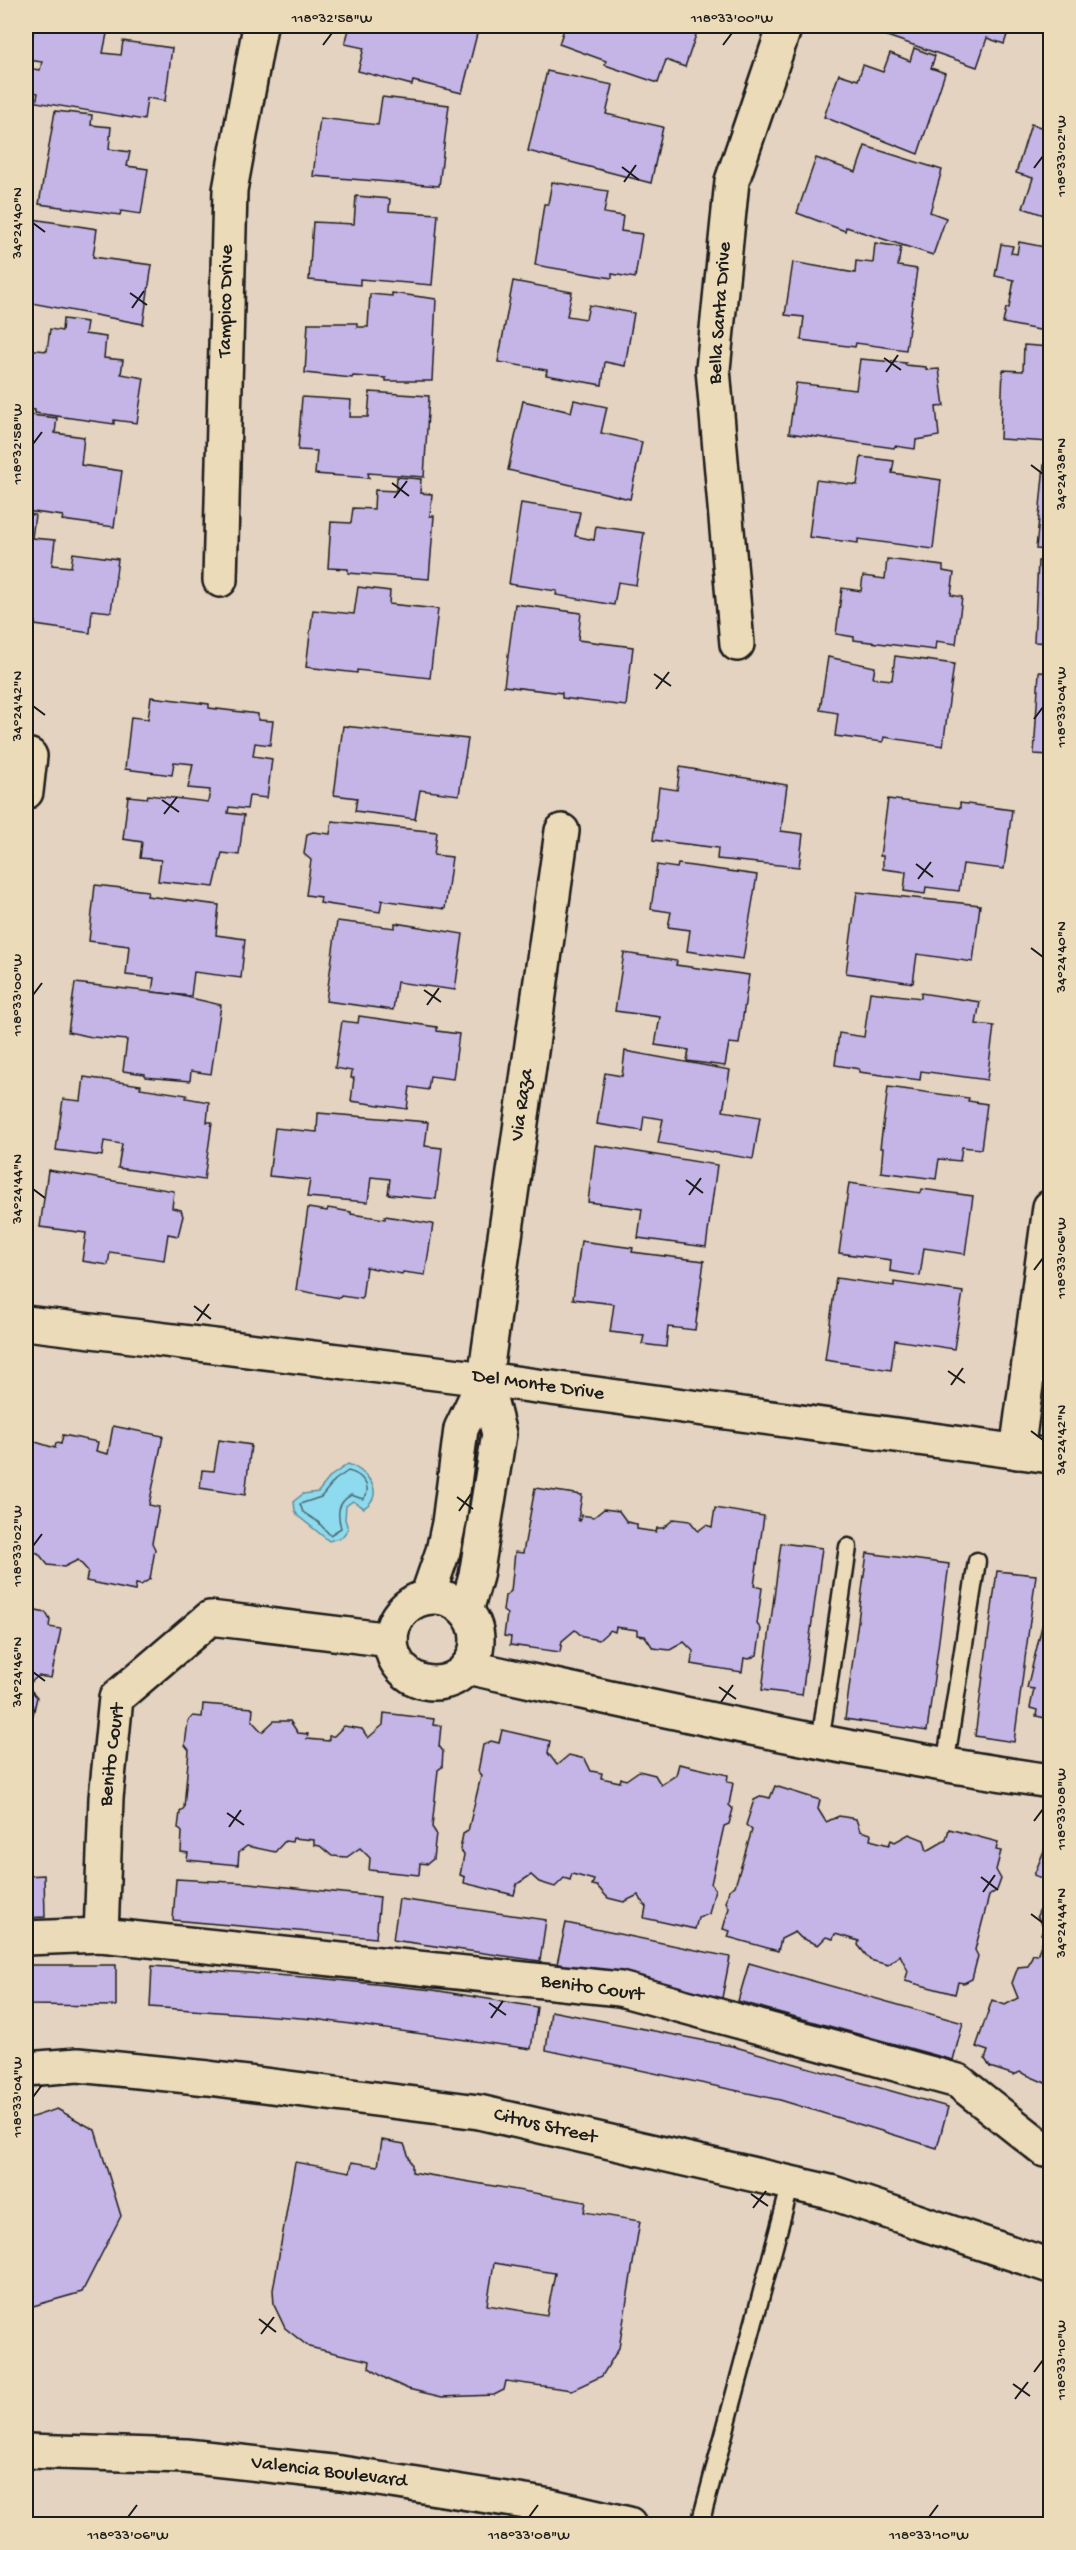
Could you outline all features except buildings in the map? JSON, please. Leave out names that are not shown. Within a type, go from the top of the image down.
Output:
[{"type":"street","name":"Tampico Drive","points":[[220,580],[230,190],[261,26]]},
{"type":"street","name":"Bella Santa Drive","points":[[737,644],[713,369],[732,181],[785,26]]},
{"type":"street","points":[[26,792],[30,756]]},
{"type":"street","name":"Via Raza","points":[[427,1597],[443,1551],[449,1523],[461,1430],[484,1378],[562,831]]},
{"type":"street","points":[[1017,1452],[1050,1207]]},
{"type":"street","name":"Del Monte Drive","points":[[26,1323],[484,1378],[1050,1456]]},
{"type":"street","name":"Via Raza","points":[[466,1611],[478,1565],[499,1434],[484,1378]]},
{"type":"street","points":[[427,1597],[452,1600],[466,1611],[477,1633],[477,1648],[467,1667],[451,1680],[437,1683],[423,1682],[410,1676],[399,1666],[393,1654],[392,1625],[399,1613],[410,1603],[427,1597]]},
{"type":"street","name":"Benito Court","points":[[101,1935],[106,1798],[116,1698],[210,1618],[391,1640]]},
{"type":"street","points":[[467,1667],[820,1743],[945,1766],[1050,1781]]},
{"type":"street","name":"Benito Court","points":[[26,1938],[101,1935],[620,1989],[958,2081],[1045,2150],[1050,2150]]},
{"type":"street","name":"Citrus Street","points":[[26,2068],[78,2065],[208,2078],[479,2112],[830,2192],[1050,2266]]},
{"type":"street","name":"Valencia Boulevard","points":[[26,2451],[186,2456],[341,2473],[551,2506],[629,2524]]},
{"type":"lane","points":[[820,1743],[848,1547]]},
{"type":"lane","points":[[945,1766],[977,1561]]},
{"type":"lane","points":[[700,2524],[791,2183]]},
{"type":"water","points":[[348,1464],[367,1477],[374,1489],[374,1496],[364,1508],[353,1501],[346,1506],[345,1519],[348,1529],[342,1537],[329,1541],[298,1516],[294,1501],[303,1494],[318,1492],[331,1476]]}]
